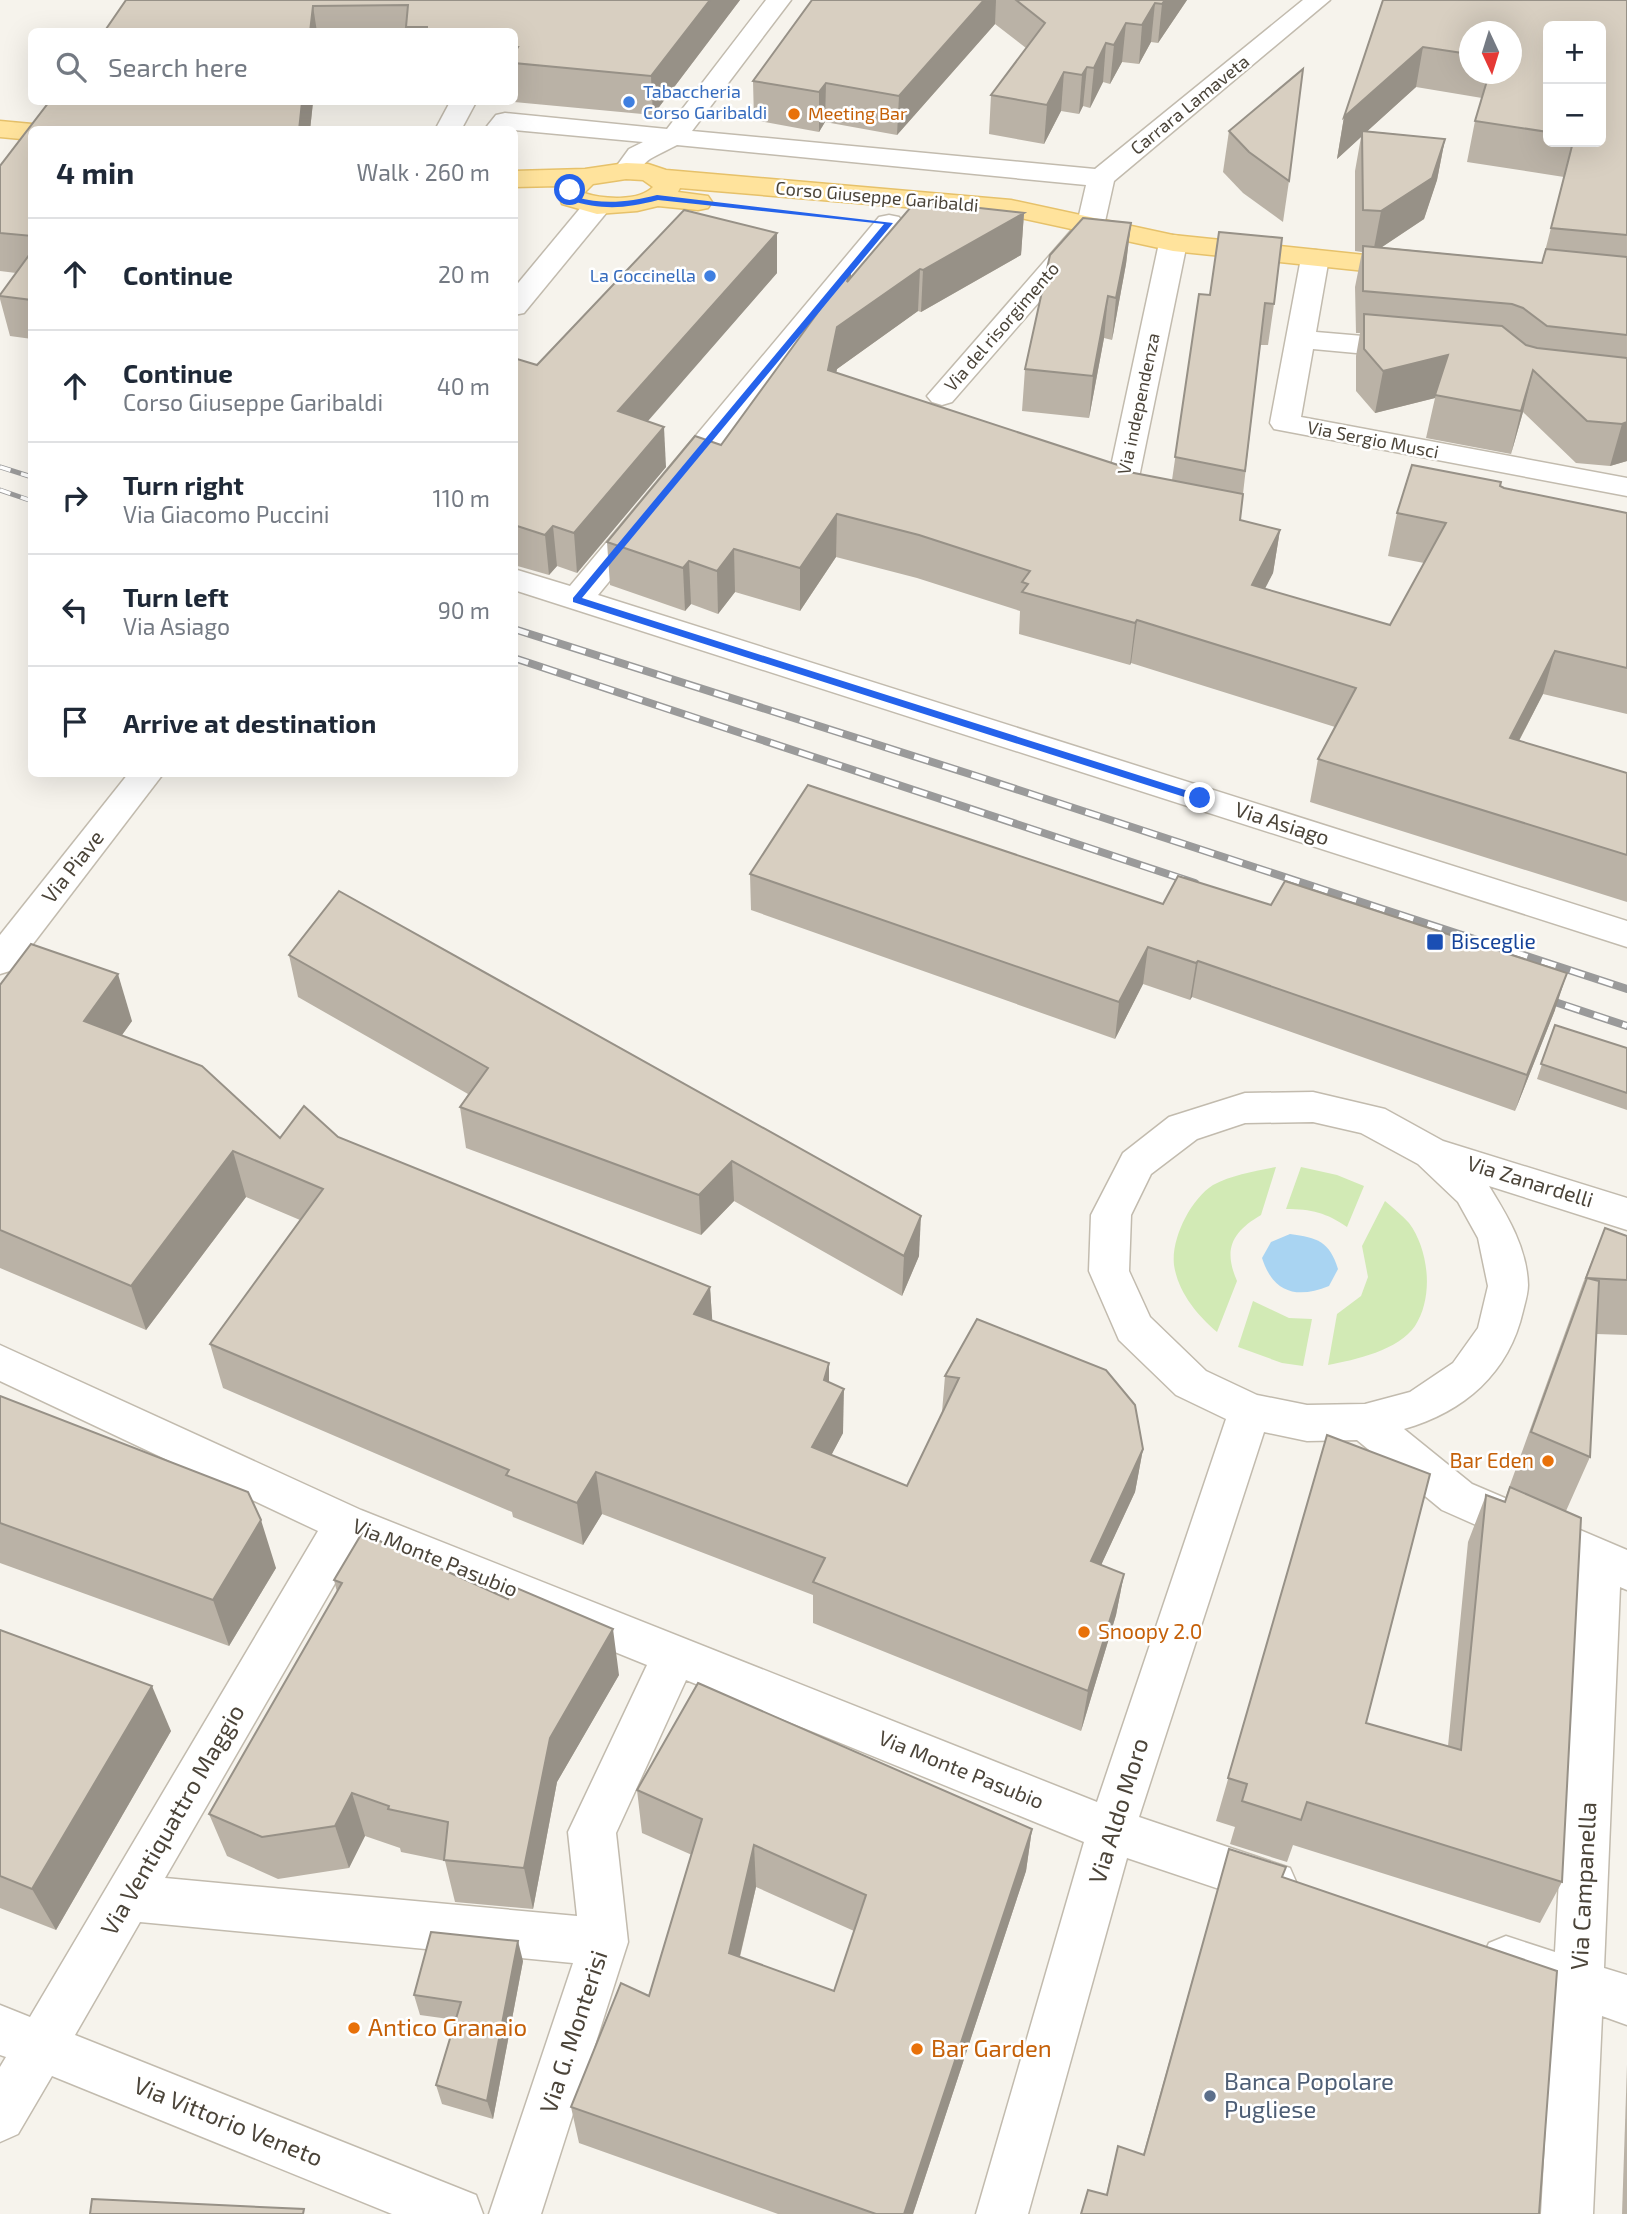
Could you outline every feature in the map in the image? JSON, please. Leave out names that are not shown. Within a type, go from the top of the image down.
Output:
[{"type":"main road","points":[[0,129],[28,132]]},
{"type":"main road","points":[[518,182],[585,194],[636,203],[659,188],[648,172],[625,171],[585,194]]},
{"type":"main road","name":"Corso Giuseppe Garibaldi","points":[[659,188],[889,223],[944,228]]},
{"type":"main road","name":"Corso Giuseppe Garibaldi","points":[[659,188],[1011,208],[1173,243],[1437,270]]},
{"type":"main road","name":"Corso Giuseppe Garibaldi","points":[[1000,234],[1090,226]]},
{"type":"street","points":[[625,171],[638,155],[675,136],[779,0]]},
{"type":"street","name":"Carrara Lamaveta","points":[[1101,178],[1318,0]]},
{"type":"street","points":[[450,126],[461,105]]},
{"type":"street","points":[[501,126],[505,121],[1101,178],[1090,226]]},
{"type":"street","points":[[518,301],[585,194]]},
{"type":"street","points":[[576,600],[889,223]]},
{"type":"street","name":"Via del risorgimento","points":[[942,396],[1090,226]]},
{"type":"street","name":"Via independenza","points":[[1072,466],[1122,487],[1173,243]]},
{"type":"street","name":"Via Sergio Musci","points":[[1315,258],[1285,423],[1627,488]]},
{"type":"street","points":[[1301,339],[1434,351]]},
{"type":"street","points":[[1122,487],[1136,505],[1149,507]]},
{"type":"street","name":"Via Asiago","points":[[518,580],[1627,934]]},
{"type":"street","name":"Via Piave","points":[[0,961],[144,777]]},
{"type":"street","points":[[1312,1107],[1371,1120],[1432,1153],[1472,1191],[1498,1237],[1508,1286],[1497,1333],[1468,1375],[1422,1405],[1365,1422],[1307,1423],[1250,1411],[1191,1383],[1133,1328],[1110,1271],[1111,1214],[1137,1164],[1183,1128],[1245,1108],[1312,1107]]},
{"type":"street","name":"Via Zanardelli","points":[[1432,1153],[1627,1214]]},
{"type":"street","name":"Via Monte Pasubio","points":[[0,1362],[346,1523],[1111,1830],[1318,1898]]},
{"type":"street","name":"Via Aldo Moro","points":[[1002,2214],[1111,1830],[1250,1411]]},
{"type":"street","points":[[1365,1422],[1457,1496],[1613,1564]]},
{"type":"street","name":"Via Ventiquattro Maggio","points":[[0,2116],[21,2039],[128,1898],[346,1523]]},
{"type":"street","name":"Via Campanella","points":[[1567,2214],[1580,1984],[1613,1564]]},
{"type":"street","name":"Via G. Monterisi","points":[[515,2214],[604,1942],[592,1832],[675,1655]]},
{"type":"street","points":[[128,1898],[604,1942]]},
{"type":"street","points":[[1462,1946],[1627,2000]]},
{"type":"street","name":"Via Vittorio Veneto","points":[[21,2039],[457,2214]]},
{"type":"green space","points":[[1276,1167],[1261,1215],[1243,1228],[1233,1242],[1231,1260],[1237,1281],[1217,1332],[1202,1318],[1184,1294],[1176,1275],[1174,1254],[1179,1232],[1190,1209],[1213,1185],[1236,1176]]},
{"type":"green space","points":[[1301,1167],[1337,1175],[1364,1186],[1347,1227],[1318,1213],[1286,1209]]},
{"type":"green space","points":[[1385,1201],[1409,1223],[1421,1246],[1427,1288],[1421,1314],[1408,1334],[1388,1348],[1328,1365],[1337,1314],[1361,1296],[1368,1277],[1362,1246]]},
{"type":"green space","points":[[1253,1301],[1289,1318],[1312,1319],[1303,1366],[1282,1363],[1238,1347]]},
{"type":"water","points":[[1290,1234],[1315,1239],[1331,1252],[1338,1269],[1329,1286],[1297,1292],[1280,1286],[1273,1279],[1262,1258],[1271,1242]]},
{"type":"building","points":[[126,0],[710,0],[651,76],[518,63],[518,28],[406,27],[408,5],[313,6],[310,28],[107,28]]},
{"type":"building","points":[[812,0],[984,0],[899,96],[826,83],[819,92],[753,81]]},
{"type":"building","points":[[1016,0],[1165,0],[1162,4],[1155,3],[1142,25],[1126,23],[1114,45],[1106,43],[1094,68],[1087,67],[1082,75],[1064,72],[1047,105],[991,95],[1045,23]]},
{"type":"building","points":[[1383,0],[1627,0],[1627,235],[1551,228],[1572,147],[1606,147],[1606,21],[1543,21],[1543,131],[1475,121],[1486,84],[1522,84],[1522,21],[1459,21],[1459,52],[1423,47],[1344,117]]},
{"type":"building","points":[[1303,69],[1289,181],[1249,152],[1229,131]]},
{"type":"building","points":[[47,105],[302,105],[299,126],[31,126]]},
{"type":"building","points":[[28,129],[28,236],[0,233],[0,166]]},
{"type":"building","points":[[1362,131],[1445,139],[1432,178],[1381,211],[1363,210]]},
{"type":"building","points":[[916,201],[1024,213],[923,270],[920,269],[837,327],[828,370],[1124,467],[1129,472],[1243,494],[1240,520],[1280,530],[1252,585],[1390,625],[1446,523],[1397,513],[1412,465],[1501,482],[1500,486],[1504,488],[1627,513],[1627,668],[1555,651],[1510,738],[1627,773],[1627,855],[1318,759],[1356,688],[1137,620],[1135,623],[1022,592],[1028,584],[1022,582],[1030,571],[919,535],[837,514],[800,568],[734,549],[717,571],[689,561],[683,568],[607,542],[695,436],[721,445],[851,267],[847,282]]},
{"type":"building","points":[[684,210],[777,233],[618,411],[664,427],[574,533],[553,526],[545,535],[518,526],[518,359],[537,365]]},
{"type":"building","points":[[1083,218],[1131,223],[1116,298],[1108,296],[1093,376],[1025,369],[1050,255]]},
{"type":"building","points":[[1219,232],[1282,238],[1274,304],[1265,303],[1245,471],[1175,457],[1199,294],[1210,295]]},
{"type":"building","points":[[1363,246],[1542,263],[1546,249],[1627,257],[1627,335],[1547,326],[1523,308],[1512,304],[1363,291]]},
{"type":"building","points":[[28,256],[28,300],[0,295]]},
{"type":"building","points":[[1364,314],[1502,326],[1526,345],[1537,348],[1627,358],[1627,422],[1622,424],[1587,421],[1533,370],[1521,411],[1435,395],[1448,355],[1383,371],[1364,349]]},
{"type":"building","points":[[808,785],[1163,904],[1178,876],[1271,905],[1285,881],[1567,973],[1527,1075],[1198,961],[1196,963],[1148,947],[1119,1002],[750,874]]},
{"type":"building","points":[[339,891],[921,1216],[904,1256],[732,1161],[699,1195],[460,1107],[488,1068],[289,955]]},
{"type":"building","points":[[31,944],[118,974],[84,1021],[202,1066],[280,1138],[304,1106],[338,1137],[710,1287],[694,1314],[829,1363],[824,1380],[844,1389],[812,1447],[907,1486],[959,1378],[945,1376],[977,1319],[1106,1370],[1135,1405],[1143,1449],[1091,1561],[1124,1574],[1088,1691],[813,1582],[825,1558],[596,1472],[577,1503],[506,1475],[509,1470],[210,1344],[323,1189],[233,1151],[131,1286],[0,1230],[0,985]]},
{"type":"building","points":[[1555,1025],[1627,1048],[1627,1093],[1541,1064]]},
{"type":"building","points":[[1605,1228],[1627,1236],[1627,1280],[1586,1278]]},
{"type":"building","points":[[1587,1278],[1599,1281],[1590,1457],[1531,1432]]},
{"type":"building","points":[[0,1396],[248,1492],[261,1520],[213,1600],[0,1523]]},
{"type":"building","points":[[1327,1435],[1430,1474],[1366,1723],[1461,1750],[1486,1495],[1505,1502],[1510,1487],[1581,1518],[1562,1882],[1307,1802],[1301,1820],[1242,1801],[1247,1784],[1228,1778]]},
{"type":"building","points":[[362,1533],[508,1599],[512,1586],[613,1629],[550,1738],[524,1868],[444,1860],[448,1822],[388,1809],[389,1806],[352,1793],[335,1826],[262,1837],[209,1814],[342,1583],[334,1580]]},
{"type":"building","points":[[0,1630],[152,1686],[32,1889],[0,1876]]},
{"type":"building","points":[[698,1683],[1032,1829],[904,2214],[876,2214],[571,2107],[621,1983],[649,1996],[702,1819],[637,1790]],"holes":[[[754,1845],[866,1895],[834,1991],[729,1953]]]},
{"type":"building","points":[[1229,1849],[1286,1867],[1282,1877],[1557,1971],[1539,2214],[1081,2214],[1088,2190],[1107,2195],[1118,2146],[1144,2155]]},
{"type":"building","points":[[431,1932],[518,1941],[487,2101],[436,2085],[461,2002],[414,1995]]},
{"type":"building","points":[[92,2199],[304,2209],[303,2214],[90,2214]]},
{"type":"railway","points":[[0,467],[28,476]]},
{"type":"railway","points":[[0,490],[28,500]]},
{"type":"railway","points":[[518,630],[976,776],[1627,989]]},
{"type":"railway","points":[[518,659],[1195,883]]},
{"type":"railway","points":[[1537,996],[1627,1026]]},
{"type":"place","name":"Tabaccheria Corso Garibaldi","points":[[629,102]]},
{"type":"place","name":"Meeting Bar","points":[[794,114]]},
{"type":"place","name":"La Coccinella","points":[[710,276]]},
{"type":"place","name":"Bisceglie","points":[[1435,942]]},
{"type":"place","name":"Bar Eden","points":[[1548,1461]]},
{"type":"place","name":"Snoopy 2.0","points":[[1084,1632]]},
{"type":"place","name":"Antico Granaio","points":[[354,2028]]},
{"type":"place","name":"Bar Garden","points":[[917,2049]]},
{"type":"place","name":"Banca Popolare Pugliese","points":[[1210,2096]]},
{"type":"route","points":[[570,190],[572,198],[597,206],[636,203],[657,198],[889,223],[576,600],[1200,798]]}]
